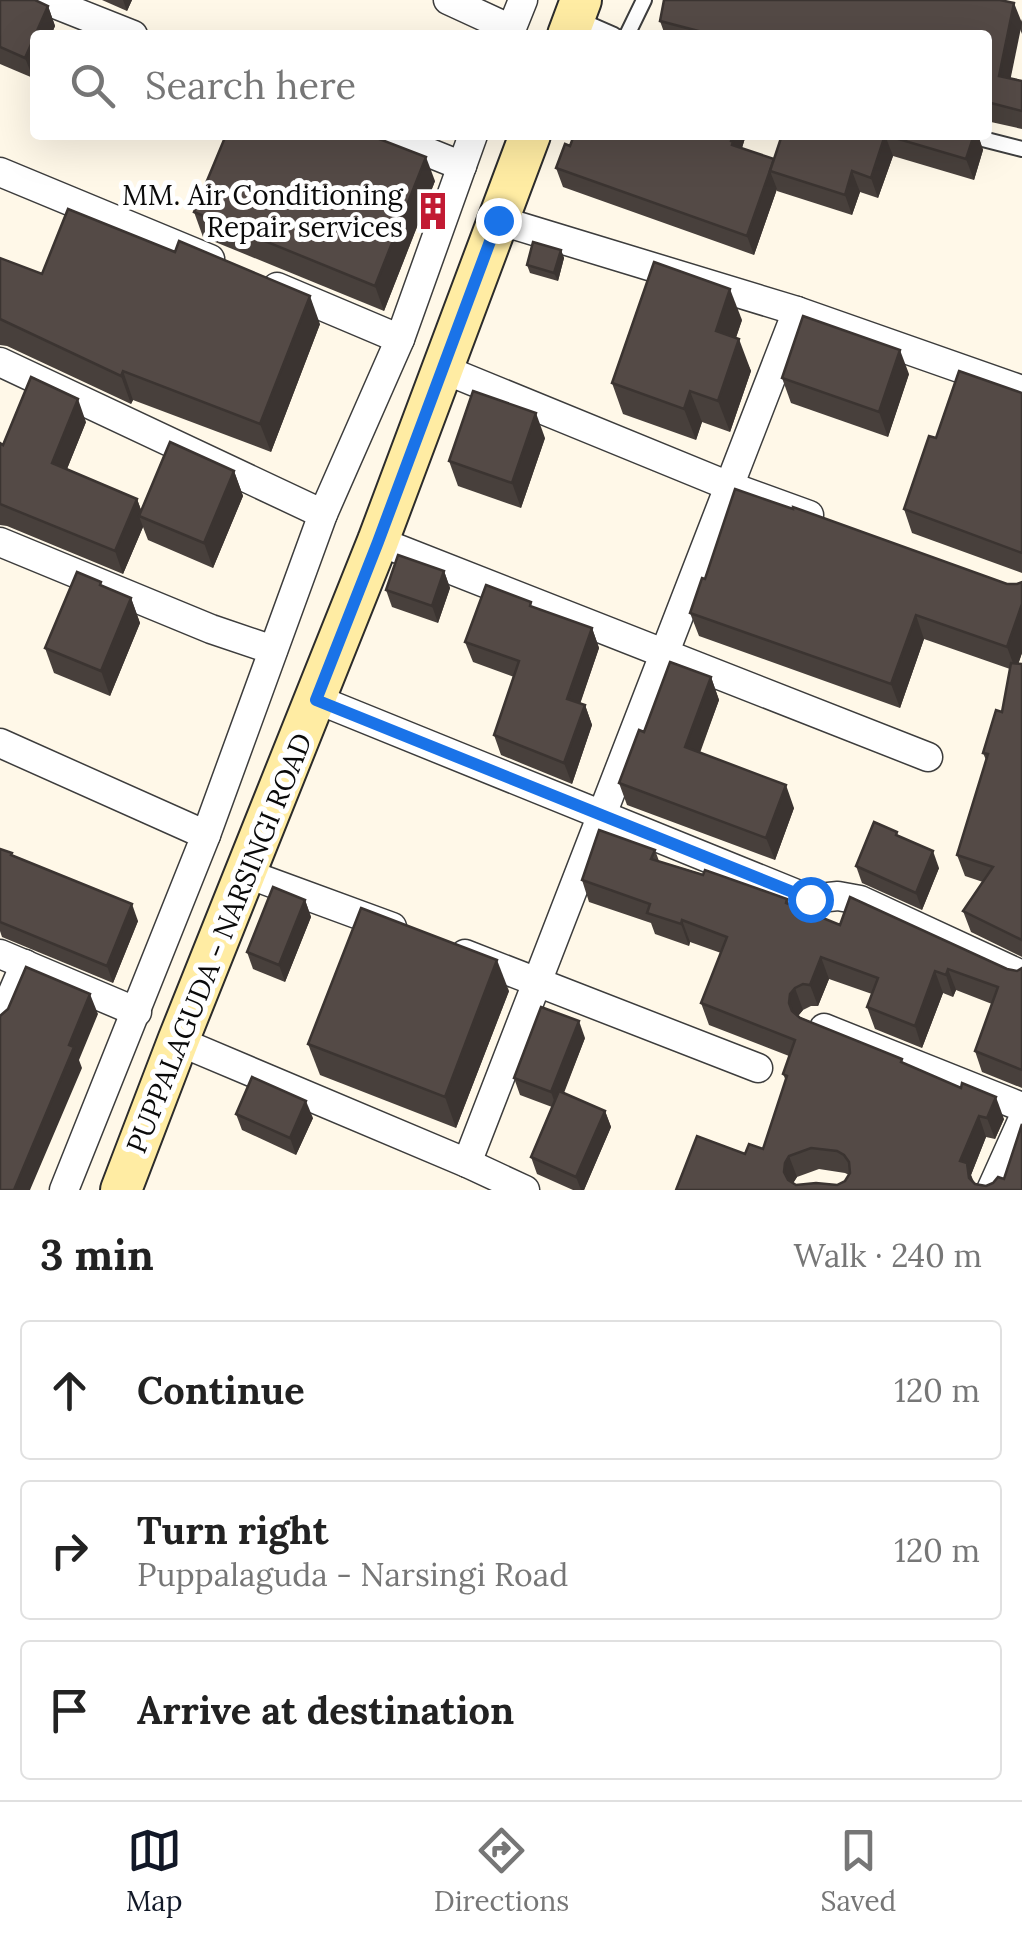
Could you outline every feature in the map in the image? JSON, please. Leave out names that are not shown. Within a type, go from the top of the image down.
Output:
[{"type":"street","points":[[45,0],[120,30]]},
{"type":"street","points":[[448,0],[506,30]]},
{"type":"street","points":[[511,30],[523,0]]},
{"type":"street","points":[[397,140],[462,166]]},
{"type":"street","points":[[64,1190],[206,835],[323,514],[400,339],[471,140]]},
{"type":"street","name":"PUPPALAGUDA - NARSINGI ROAD","points":[[121,1190],[378,542],[528,140]]},
{"type":"street","points":[[0,172],[400,339]]},
{"type":"street","points":[[498,220],[797,311],[1022,390]]},
{"type":"street","points":[[466,1162],[797,311]]},
{"type":"street","points":[[0,362],[323,514]]},
{"type":"street","points":[[443,369],[729,486],[839,526]]},
{"type":"street","points":[[0,542],[211,629],[273,650]]},
{"type":"street","points":[[378,542],[928,756]]},
{"type":"street","points":[[316,700],[810,899],[838,896],[860,900],[1022,975]]},
{"type":"street","points":[[0,743],[206,835]]},
{"type":"street","points":[[245,873],[409,934]]},
{"type":"street","points":[[446,947],[758,1068]]},
{"type":"street","points":[[0,1022],[12,959],[137,1012]]},
{"type":"street","points":[[814,1024],[1022,1107]]},
{"type":"street","points":[[178,1041],[525,1190]]},
{"type":"street","points":[[991,1190],[1022,1121]]},
{"type":"lane","points":[[629,30],[644,0]]},
{"type":"lane","points":[[575,18],[603,30]]},
{"type":"lane","points":[[987,140],[1022,149]]},
{"type":"building","points":[[0,0],[35,0],[48,6],[37,30],[30,30],[25,58],[0,47]]},
{"type":"building","points":[[664,0],[1014,3],[999,76],[1022,81],[1022,111],[992,103],[992,30],[695,30],[660,21]]},
{"type":"building","points":[[224,140],[382,140],[426,157],[375,286],[194,212]]},
{"type":"building","points":[[572,140],[731,140],[732,145],[774,159],[747,236],[556,168],[565,144],[570,146]]},
{"type":"building","points":[[780,140],[883,140],[871,178],[852,171],[845,195],[770,171]]},
{"type":"building","points":[[902,140],[972,140],[966,159]]},
{"type":"building","points":[[68,209],[175,252],[179,241],[310,296],[260,424],[123,371],[121,376],[0,319],[0,258],[42,274]]},
{"type":"building","points":[[533,242],[561,250],[554,273],[527,265]]},
{"type":"building","points":[[654,262],[730,289],[716,331],[739,339],[718,401],[690,391],[684,409],[612,383]]},
{"type":"building","points":[[803,316],[900,350],[879,412],[782,378]]},
{"type":"building","points":[[959,371],[1022,393],[1022,553],[904,509],[929,436],[936,438]]},
{"type":"building","points":[[31,377],[78,399],[52,463],[137,499],[115,551],[0,504],[0,443],[3,445]]},
{"type":"building","points":[[473,391],[536,413],[512,483],[449,461]]},
{"type":"building","points":[[170,442],[234,471],[204,543],[139,516]]},
{"type":"building","points":[[735,489],[1007,584],[1022,582],[1022,604],[1007,647],[916,615],[891,684],[690,613]]},
{"type":"building","points":[[398,555],[444,571],[432,606],[386,590]]},
{"type":"building","points":[[77,572],[131,598],[101,671],[45,648]]},
{"type":"building","points":[[486,585],[592,628],[567,699],[585,705],[564,763],[494,735],[519,661],[465,642]]},
{"type":"building","points":[[670,662],[711,677],[685,747],[786,785],[766,838],[619,783],[639,730],[644,732]]},
{"type":"building","points":[[1011,663],[1022,664],[1022,940],[963,911],[993,867],[957,855],[988,754],[983,753],[996,710],[1002,712]]},
{"type":"building","points":[[874,822],[933,851],[916,893],[856,866]]},
{"type":"building","points":[[599,830],[655,850],[651,859],[703,875],[705,870],[787,899],[786,903],[840,925],[850,897],[1007,969],[1022,968],[1022,1070],[975,1051],[998,987],[948,969],[946,975],[935,971],[915,1026],[867,1007],[878,978],[821,957],[810,985],[795,988],[789,1003],[800,1018],[902,1059],[901,1062],[961,1088],[962,1083],[996,1097],[987,1118],[979,1116],[960,1161],[967,1163],[969,1178],[975,1184],[986,1186],[998,1177],[1004,1179],[1022,1124],[1022,1190],[676,1190],[697,1136],[745,1154],[749,1144],[763,1149],[795,1040],[701,1003],[727,937],[682,920],[681,924],[647,913],[650,904],[582,880]],"holes":[[[811,1148],[837,1151],[849,1162],[850,1173],[837,1185],[796,1185],[784,1172],[789,1156]]]},
{"type":"building","points":[[0,849],[132,904],[107,966],[0,922]]},
{"type":"building","points":[[273,887],[305,900],[279,965],[247,952]]},
{"type":"building","points":[[361,908],[497,960],[445,1097],[308,1044]]},
{"type":"building","points":[[26,967],[90,994],[69,1045],[74,1047],[14,1190],[0,1190],[0,1016],[8,1009]]},
{"type":"building","points":[[541,1007],[579,1021],[551,1092],[514,1078]]},
{"type":"building","points":[[252,1077],[306,1101],[290,1138],[236,1114]]},
{"type":"building","points":[[559,1091],[605,1111],[576,1177],[531,1157]]},
{"type":"place","name":"MM. Air Conditioning Repair services","points":[[433,211]]},
{"type":"route","points":[[498,220],[316,700],[810,899]]}]
